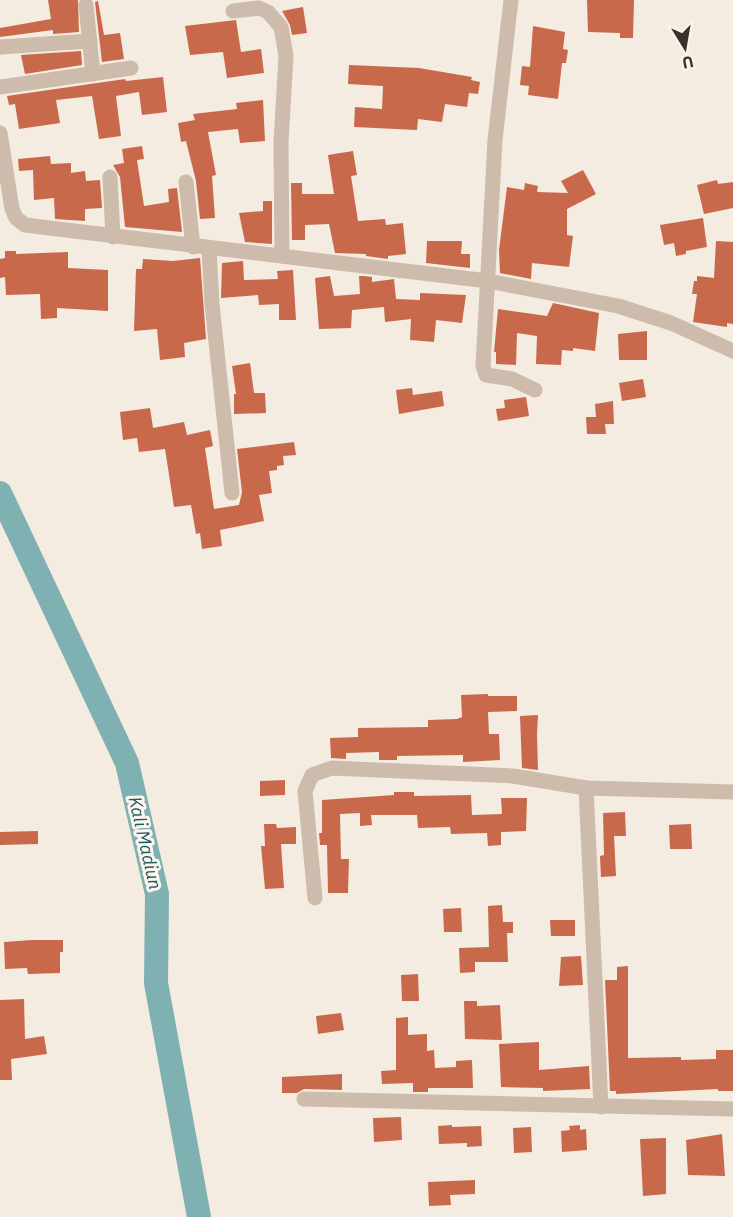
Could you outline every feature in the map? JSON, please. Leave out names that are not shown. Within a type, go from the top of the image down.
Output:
[{"type":"street","points":[[511,0],[495,140],[484,372],[491,377],[512,379],[535,390]]},
{"type":"street","points":[[86,5],[93,74]]},
{"type":"street","points":[[233,11],[259,8],[275,17],[281,27],[286,56],[281,142],[282,256]]},
{"type":"street","points":[[0,47],[90,41]]},
{"type":"street","points":[[0,87],[131,68]]},
{"type":"street","points":[[0,133],[12,209],[20,223],[209,249],[488,280],[618,306],[670,323],[733,351]]},
{"type":"street","points":[[110,177],[113,237]]},
{"type":"street","points":[[186,182],[193,247]]},
{"type":"street","points":[[209,249],[212,304],[232,493]]},
{"type":"street","points":[[315,898],[305,791],[312,775],[322,770],[332,768],[513,776],[586,788],[733,792]]},
{"type":"street","points":[[586,788],[602,1107]]},
{"type":"street","points":[[304,1100],[733,1108]]},
{"type":"building","points":[[48,0],[78,0],[79,32],[53,34],[53,30],[0,37],[0,28],[51,19]]},
{"type":"building","points":[[587,0],[634,0],[633,38],[620,38],[620,33],[588,32]]},
{"type":"building","points":[[98,1],[104,35],[120,33],[124,59],[102,62],[95,2]]},
{"type":"building","points":[[303,7],[307,33],[292,35],[290,25],[282,11]]},
{"type":"building","points":[[236,20],[241,52],[261,49],[264,73],[227,78],[223,52],[190,55],[185,26]]},
{"type":"building","points":[[533,26],[565,32],[563,49],[568,50],[566,63],[562,63],[558,99],[528,95],[529,86],[520,85],[522,66],[530,67]]},
{"type":"building","points":[[81,51],[82,65],[25,74],[21,55]]},
{"type":"building","points":[[349,65],[419,68],[472,77],[471,80],[480,82],[478,94],[469,93],[467,107],[445,104],[442,122],[418,119],[417,130],[354,127],[355,107],[382,109],[383,86],[348,84]]},
{"type":"building","points":[[163,77],[167,112],[142,115],[139,92],[116,96],[121,136],[99,139],[92,96],[56,100],[60,123],[19,129],[15,104],[9,105],[7,96],[125,79],[126,81]]},
{"type":"building","points":[[263,100],[265,141],[240,143],[238,129],[208,132],[216,175],[212,176],[215,218],[200,219],[196,181],[186,141],[181,142],[178,123],[195,120],[193,114],[237,109],[236,103]]},
{"type":"building","points":[[142,146],[144,159],[137,160],[144,206],[169,202],[168,189],[177,188],[182,232],[125,227],[120,177],[113,165],[124,163],[122,149]]},
{"type":"building","points":[[353,151],[357,175],[351,176],[358,221],[385,219],[386,225],[403,223],[406,254],[388,256],[388,259],[366,256],[366,254],[335,253],[329,224],[305,225],[305,240],[292,240],[291,183],[302,183],[302,194],[334,194],[328,155]]},
{"type":"building","points":[[50,156],[51,164],[71,163],[71,173],[85,171],[86,181],[100,180],[102,208],[85,209],[85,221],[55,219],[54,198],[34,200],[33,170],[19,171],[18,159]]},
{"type":"building","points":[[583,170],[596,194],[567,209],[567,235],[573,236],[569,267],[532,263],[531,279],[500,273],[499,250],[507,187],[524,190],[525,183],[538,186],[537,192],[568,193],[561,181]]},
{"type":"building","points":[[717,180],[718,184],[733,182],[733,208],[704,214],[697,185]]},
{"type":"building","points":[[263,201],[272,201],[272,244],[245,242],[239,213],[263,211]]},
{"type":"building","points":[[703,218],[707,247],[686,251],[686,254],[676,256],[674,243],[664,245],[660,225]]},
{"type":"building","points":[[427,241],[462,241],[461,254],[470,254],[470,268],[426,263]]},
{"type":"building","points":[[716,241],[733,242],[733,324],[727,323],[727,327],[693,322],[697,294],[692,294],[694,281],[697,281],[697,276],[714,278]]},
{"type":"building","points":[[5,251],[16,251],[16,254],[68,252],[68,268],[108,270],[108,311],[57,308],[57,318],[41,319],[40,294],[6,295],[5,277],[0,278],[0,259],[5,258]]},
{"type":"building","points":[[200,258],[206,339],[184,343],[185,357],[160,360],[157,329],[134,331],[136,269],[142,269],[143,259],[173,261]]},
{"type":"building","points":[[243,261],[244,280],[278,279],[277,271],[293,270],[296,320],[279,320],[279,304],[259,305],[258,295],[221,298],[222,263]]},
{"type":"building","points":[[330,276],[334,296],[360,294],[359,276],[372,277],[372,282],[394,279],[396,299],[420,300],[420,293],[466,295],[462,323],[436,320],[434,342],[410,340],[411,319],[385,322],[384,307],[352,310],[351,328],[319,329],[315,278]]},
{"type":"building","points":[[553,303],[599,313],[595,351],[573,348],[573,351],[562,350],[561,365],[536,364],[537,336],[517,333],[516,365],[496,364],[496,352],[494,352],[498,309],[547,316]]},
{"type":"building","points":[[647,331],[647,360],[619,360],[618,334]]},
{"type":"building","points":[[250,363],[254,393],[265,393],[266,413],[234,414],[234,394],[236,394],[232,366]]},
{"type":"building","points":[[643,379],[646,397],[622,401],[619,383]]},
{"type":"building","points":[[412,388],[413,395],[442,391],[444,406],[399,414],[396,390]]},
{"type":"building","points":[[526,397],[529,416],[498,421],[496,409],[505,408],[504,400]]},
{"type":"building","points":[[613,401],[614,424],[605,424],[606,434],[587,434],[586,417],[596,417],[595,404]]},
{"type":"building","points":[[150,408],[153,428],[184,422],[187,435],[210,430],[213,446],[205,448],[214,509],[239,505],[242,492],[237,449],[294,442],[296,455],[283,456],[284,465],[277,466],[277,470],[269,471],[272,493],[259,495],[264,521],[220,530],[222,546],[202,549],[200,533],[196,534],[191,505],[174,507],[165,449],[139,452],[137,438],[123,440],[120,412]]},
{"type":"building","points":[[488,694],[488,696],[517,696],[517,711],[488,712],[489,734],[499,734],[500,760],[463,762],[463,755],[397,756],[397,760],[379,760],[379,752],[346,753],[346,759],[331,758],[330,738],[358,737],[358,728],[428,727],[428,720],[457,719],[462,717],[461,695]]},
{"type":"building","points":[[538,715],[538,770],[522,768],[520,716]]},
{"type":"building","points":[[285,780],[285,795],[260,796],[260,781]]},
{"type":"building","points":[[394,792],[414,792],[414,796],[471,795],[472,815],[502,814],[501,798],[527,798],[526,831],[501,832],[501,845],[488,846],[487,833],[451,834],[450,827],[418,828],[417,815],[371,815],[372,825],[360,826],[360,813],[340,814],[341,859],[349,859],[348,893],[328,893],[327,845],[320,845],[319,833],[322,833],[322,800],[394,795]]},
{"type":"building","points":[[625,812],[626,836],[614,836],[616,876],[601,877],[600,856],[604,855],[603,813]]},
{"type":"building","points":[[264,824],[276,824],[277,828],[296,827],[296,844],[281,844],[284,888],[265,889],[261,846],[265,846]]},
{"type":"building","points":[[691,824],[692,849],[670,849],[669,825]]},
{"type":"building","points":[[38,831],[38,844],[0,845],[0,832]]},
{"type":"building","points":[[502,905],[503,922],[513,922],[513,933],[507,933],[508,962],[475,962],[475,972],[460,973],[459,948],[489,947],[488,906]]},
{"type":"building","points":[[461,908],[462,932],[444,932],[443,909]]},
{"type":"building","points":[[550,920],[575,920],[575,936],[551,936]]},
{"type":"building","points":[[63,940],[63,952],[60,952],[60,973],[28,974],[27,968],[5,969],[4,942]]},
{"type":"building","points":[[581,956],[583,985],[559,986],[561,957]]},
{"type":"building","points":[[628,966],[628,1058],[716,1059],[716,1050],[733,1050],[733,1091],[718,1091],[718,1089],[616,1094],[616,1091],[610,1091],[605,980],[617,980],[617,967]]},
{"type":"building","points":[[418,974],[419,1001],[402,1001],[401,975]]},
{"type":"building","points":[[24,999],[25,1039],[44,1036],[47,1054],[11,1059],[12,1080],[0,1080],[0,1000]]},
{"type":"building","points":[[464,1001],[477,1001],[477,1006],[500,1005],[502,1040],[465,1039]]},
{"type":"building","points":[[341,1013],[344,1030],[318,1034],[316,1016]]},
{"type":"building","points":[[408,1017],[408,1035],[427,1034],[427,1051],[434,1050],[435,1068],[456,1067],[456,1061],[472,1060],[473,1088],[428,1088],[428,1092],[413,1092],[413,1083],[382,1084],[381,1071],[396,1070],[396,1018]]},
{"type":"building","points":[[539,1042],[539,1070],[589,1066],[590,1089],[543,1091],[543,1088],[501,1087],[499,1044]]},
{"type":"building","points":[[342,1074],[342,1090],[304,1089],[297,1093],[282,1093],[282,1077]]},
{"type":"building","points":[[401,1117],[402,1140],[374,1142],[373,1118]]},
{"type":"building","points":[[452,1125],[452,1127],[481,1126],[482,1146],[467,1147],[467,1143],[439,1144],[438,1126]]},
{"type":"building","points":[[580,1125],[580,1130],[586,1129],[587,1150],[562,1152],[561,1131],[570,1130],[569,1126]]},
{"type":"building","points":[[531,1127],[532,1152],[514,1153],[513,1128]]},
{"type":"building","points":[[722,1134],[725,1176],[688,1175],[686,1140]]},
{"type":"building","points":[[666,1138],[666,1194],[643,1196],[640,1139]]},
{"type":"building","points":[[475,1180],[475,1194],[450,1195],[451,1205],[429,1206],[428,1182]]},
{"type":"waterway","name":"Kali Madiun","points":[[0,493],[127,763],[157,894],[156,983],[199,1217]]}]
